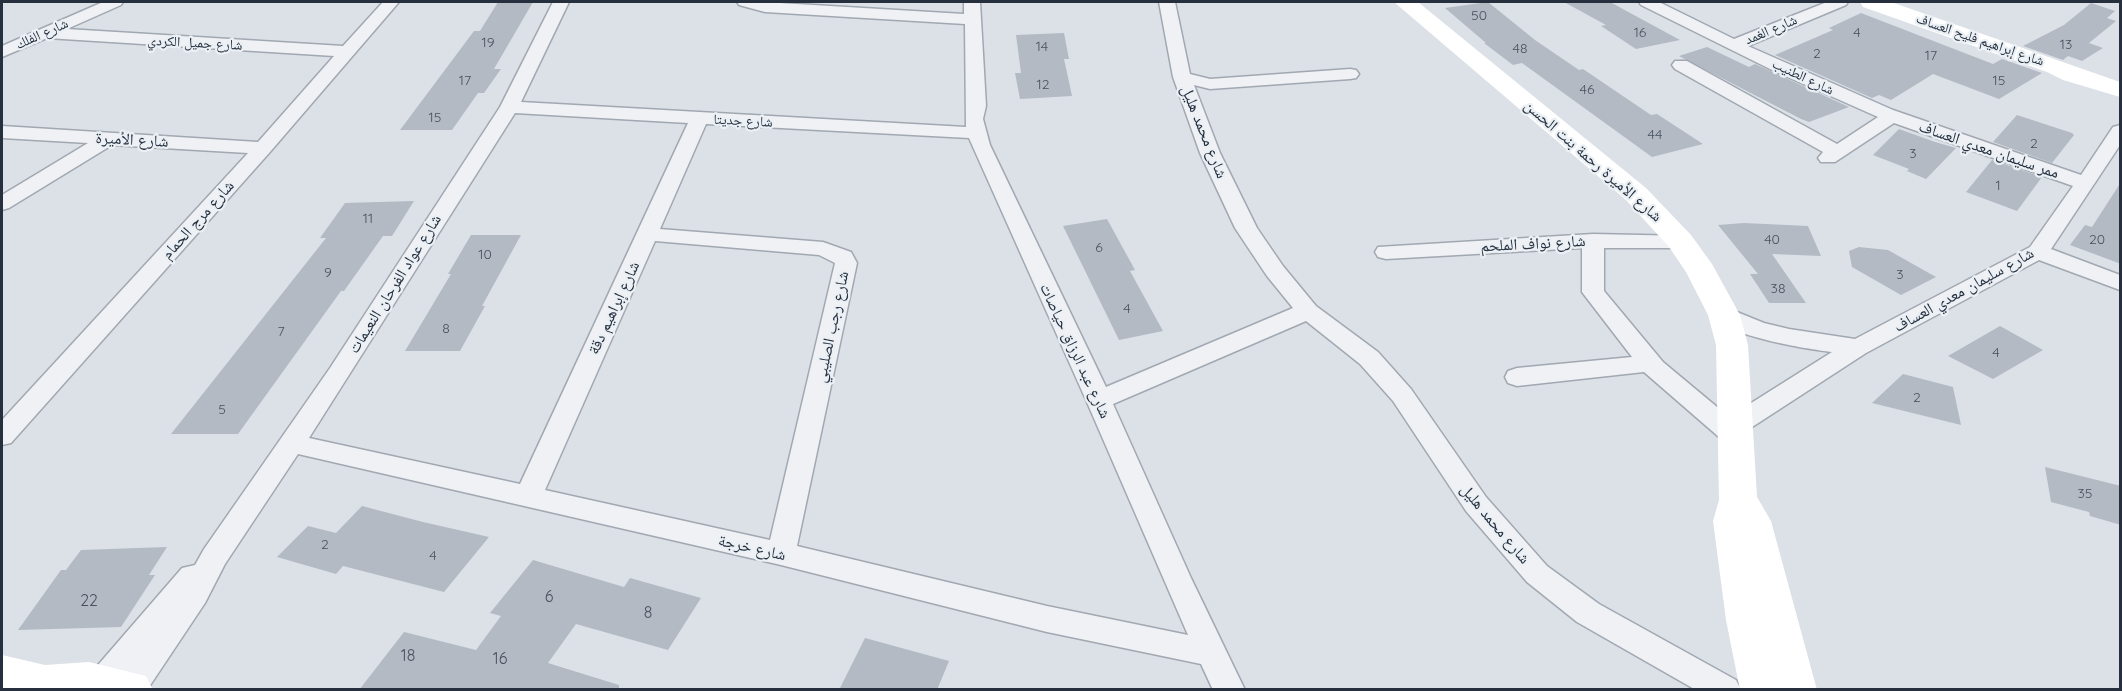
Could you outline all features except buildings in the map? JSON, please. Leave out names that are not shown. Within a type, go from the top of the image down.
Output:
[{"type":"street","name":"شارع الفلك","points":[[2,52],[115,2]]},
{"type":"street","name":"شارع مرج الحمام","points":[[2,436],[263,148],[391,2]]},
{"type":"street","name":"شارع عواد الفرحان النعيمات","points":[[118,688],[201,584],[214,557],[339,374],[509,107],[561,2]]},
{"type":"street","points":[[745,2],[765,7],[971,10]]},
{"type":"street","name":"شارع محمد هليل","points":[[1167,2],[1182,78],[1210,153],[1246,228],[1275,271],[1308,311],[1369,358],[1402,395],[1476,504],[1537,574],[1588,613],[1725,690]]},
{"type":"street","name":"شارع الأميرة رحمة بنت الحسن","points":[[1405,2],[1606,167],[1662,219],[1708,283],[1724,315],[1732,345],[1738,500],[1732,521],[1762,690]]},
{"type":"street","name":"شارع الطنيب","points":[[1647,2],[1822,87],[1892,116]]},
{"type":"street","name":"شارع الغمد","points":[[1735,45],[1840,2]]},
{"type":"street","name":"شارع إبراهيم فليح العساف","points":[[1871,2],[2056,66],[2121,82]]},
{"type":"street","name":"شارع عبد الرزاق حياصات","points":[[971,10],[976,133],[1099,400],[1176,578],[1229,690]]},
{"type":"street","name":"شارع جميل الكردي","points":[[42,33],[348,52]]},
{"type":"street","points":[[1681,65],[1832,155],[1892,116]]},
{"type":"street","name":"شارع إبراهيم فليح العساف","points":[[2056,66],[2072,75],[2121,90]]},
{"type":"street","points":[[1182,78],[1210,84],[1350,74]]},
{"type":"street","name":"شارع جديتا","points":[[509,107],[976,133]]},
{"type":"street","name":"ممر سليمان معدي العساف","points":[[1892,116],[2086,184]]},
{"type":"street","name":"شارع إبراهيم دقة","points":[[528,497],[699,118]]},
{"type":"street","name":"شارع سليمان معدي العساف","points":[[1735,431],[1858,347],[2038,252],[2121,131]]},
{"type":"street","name":"شارع الأميرة","points":[[2,132],[263,148]]},
{"type":"street","points":[[2,204],[108,138]]},
{"type":"street","name":"شارع رجب الصليبي","points":[[648,234],[823,249],[843,257],[846,263],[781,554]]},
{"type":"street","points":[[1593,241],[1593,292],[1650,363],[1735,431]]},
{"type":"street","name":"شارع نواف الملحم","points":[[1386,252],[1593,241],[1680,241]]},
{"type":"street","points":[[2038,252],[2121,283]]},
{"type":"street","points":[[1099,400],[1308,311]]},
{"type":"street","points":[[1724,315],[1741,324],[1771,334],[1823,344],[1858,347]]},
{"type":"street","points":[[1517,377],[1650,363]]},
{"type":"street","name":"شارع خرجة","points":[[291,443],[781,554],[1047,619],[1212,653]]},
{"type":"street","name":"شارع الأميرة رحمة بنت الحسن","points":[[1738,500],[1752,521],[1795,690]]},
{"type":"street","points":[[2,674],[47,687],[75,680],[118,688]]}]
